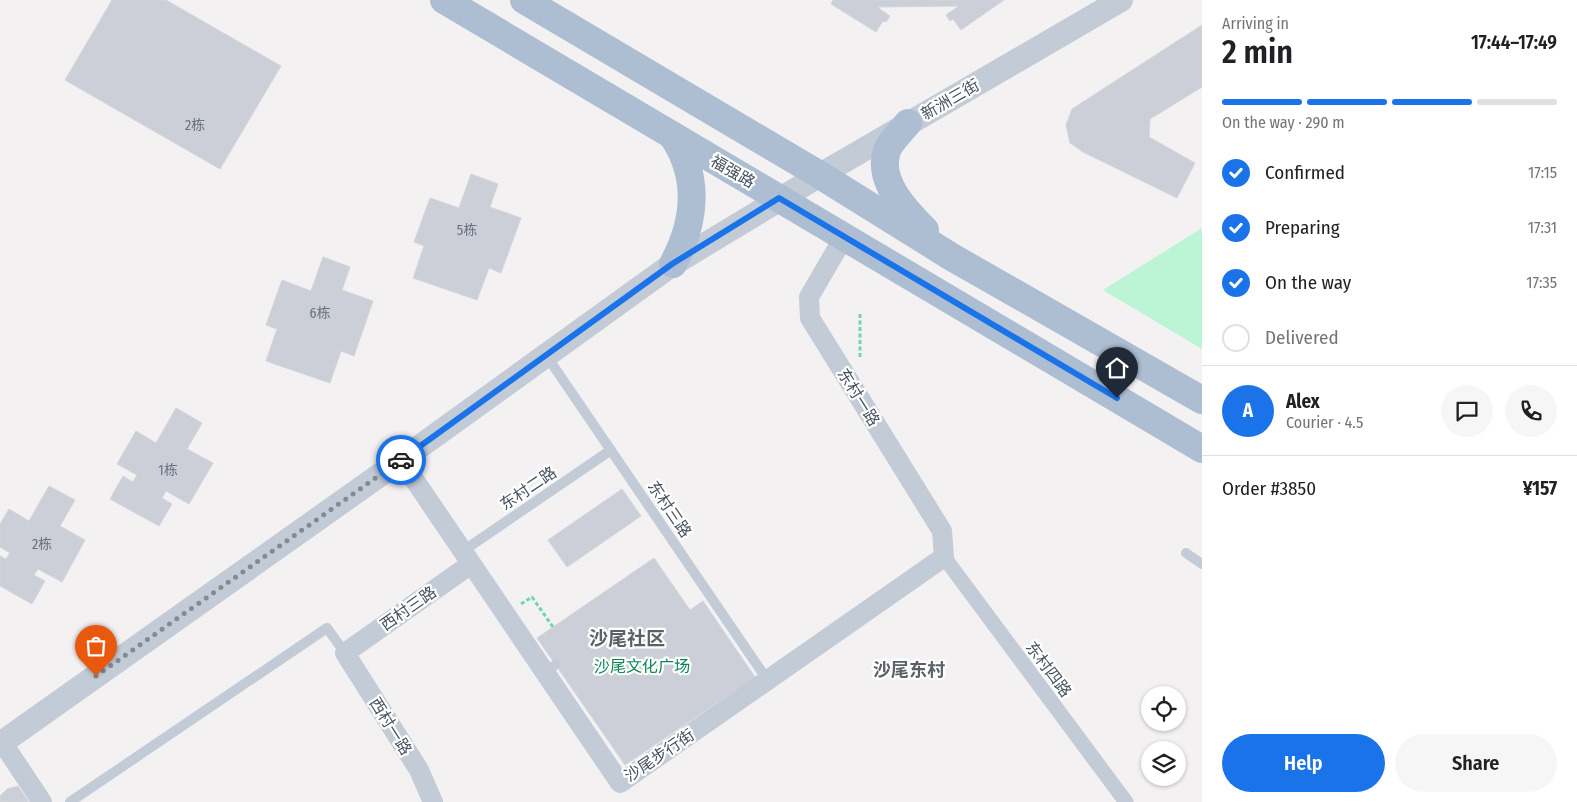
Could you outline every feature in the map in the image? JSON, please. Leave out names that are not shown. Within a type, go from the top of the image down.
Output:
[{"type":"main road","name":"福强路","points":[[444,0],[1202,449]]},
{"type":"main road","points":[[524,0],[820,175],[950,256],[1202,400]]},
{"type":"main road","points":[[538,56],[558,20]]},
{"type":"main road","points":[[908,123],[887,150],[887,173],[893,192],[906,211],[950,256]]},
{"type":"main road","points":[[672,135],[684,153],[690,174],[692,198],[686,237],[672,264]]},
{"type":"street","name":"新洲三街","points":[[1,743],[401,460],[672,264],[779,198],[1121,0]]},
{"type":"street","name":"东村一路","points":[[844,237],[809,297],[810,318],[942,531],[944,557]]},
{"type":"street","name":"沙尾步行街","points":[[401,460],[467,557],[550,669],[620,783],[944,557]]},
{"type":"street","name":"西村三路","points":[[345,653],[467,557]]},
{"type":"street","name":"东村四路","points":[[944,557],[1126,802]]},
{"type":"street","name":"西村一路","points":[[345,653],[419,770],[433,802]]},
{"type":"street","points":[[1,743],[42,802]]},
{"type":"lane","name":"东村三路","points":[[546,355],[768,680]]},
{"type":"lane","name":"东村二路","points":[[467,557],[611,450]]},
{"type":"lane","points":[[1186,552],[1202,564]]},
{"type":"lane","points":[[70,802],[327,628],[345,653]]},
{"type":"path","points":[[860,314],[861,363]]},
{"type":"path","points":[[532,597],[553,627]]},
{"type":"green space","points":[[1202,228],[1202,349],[1103,290]]},
{"type":"building","points":[[112,0],[166,0],[281,66],[220,169],[65,80]]},
{"type":"building","points":[[833,0],[1004,0],[961,30],[953,19],[950,21],[946,15],[959,6],[877,7],[890,16],[886,22],[883,21],[876,32],[831,4]]},
{"type":"building","points":[[1202,25],[1202,87],[1150,119],[1149,137],[1195,163],[1177,198],[1083,152],[1070,143],[1066,125],[1072,109]]},
{"type":"building","points":[[471,174],[498,184],[490,207],[521,218],[501,273],[489,268],[477,300],[413,278],[424,246],[414,242],[430,198],[459,208]]},
{"type":"building","points":[[323,257],[350,267],[342,290],[373,301],[354,356],[341,351],[330,383],[266,361],[277,329],[266,325],[282,280],[311,291]]},
{"type":"building","points":[[176,408],[202,423],[187,449],[213,463],[189,504],[166,491],[162,498],[172,504],[159,526],[110,499],[123,476],[133,482],[137,475],[117,464],[136,431],[156,443]]},
{"type":"building","points":[[49,486],[75,500],[60,526],[85,540],[62,582],[38,569],[34,575],[45,581],[32,604],[0,586],[0,556],[6,559],[10,553],[0,547],[0,524],[9,509],[29,521]]},
{"type":"building","points":[[622,489],[641,516],[567,567],[548,540]]},
{"type":"building","name":"沙尾文化广场","points":[[654,558],[690,610],[703,601],[755,677],[625,765],[537,638]]},
{"type":"building","points":[[18,786],[29,802],[0,802],[0,796],[7,789]]},
{"type":"way so far","points":[[96,676],[401,460]]},
{"type":"district","name":"沙尾社区","points":[[627,638]]},
{"type":"district","name":"沙尾东村","points":[[909,670]]},
{"type":"route","points":[[401,460],[672,264],[779,198],[1117,398]]}]
